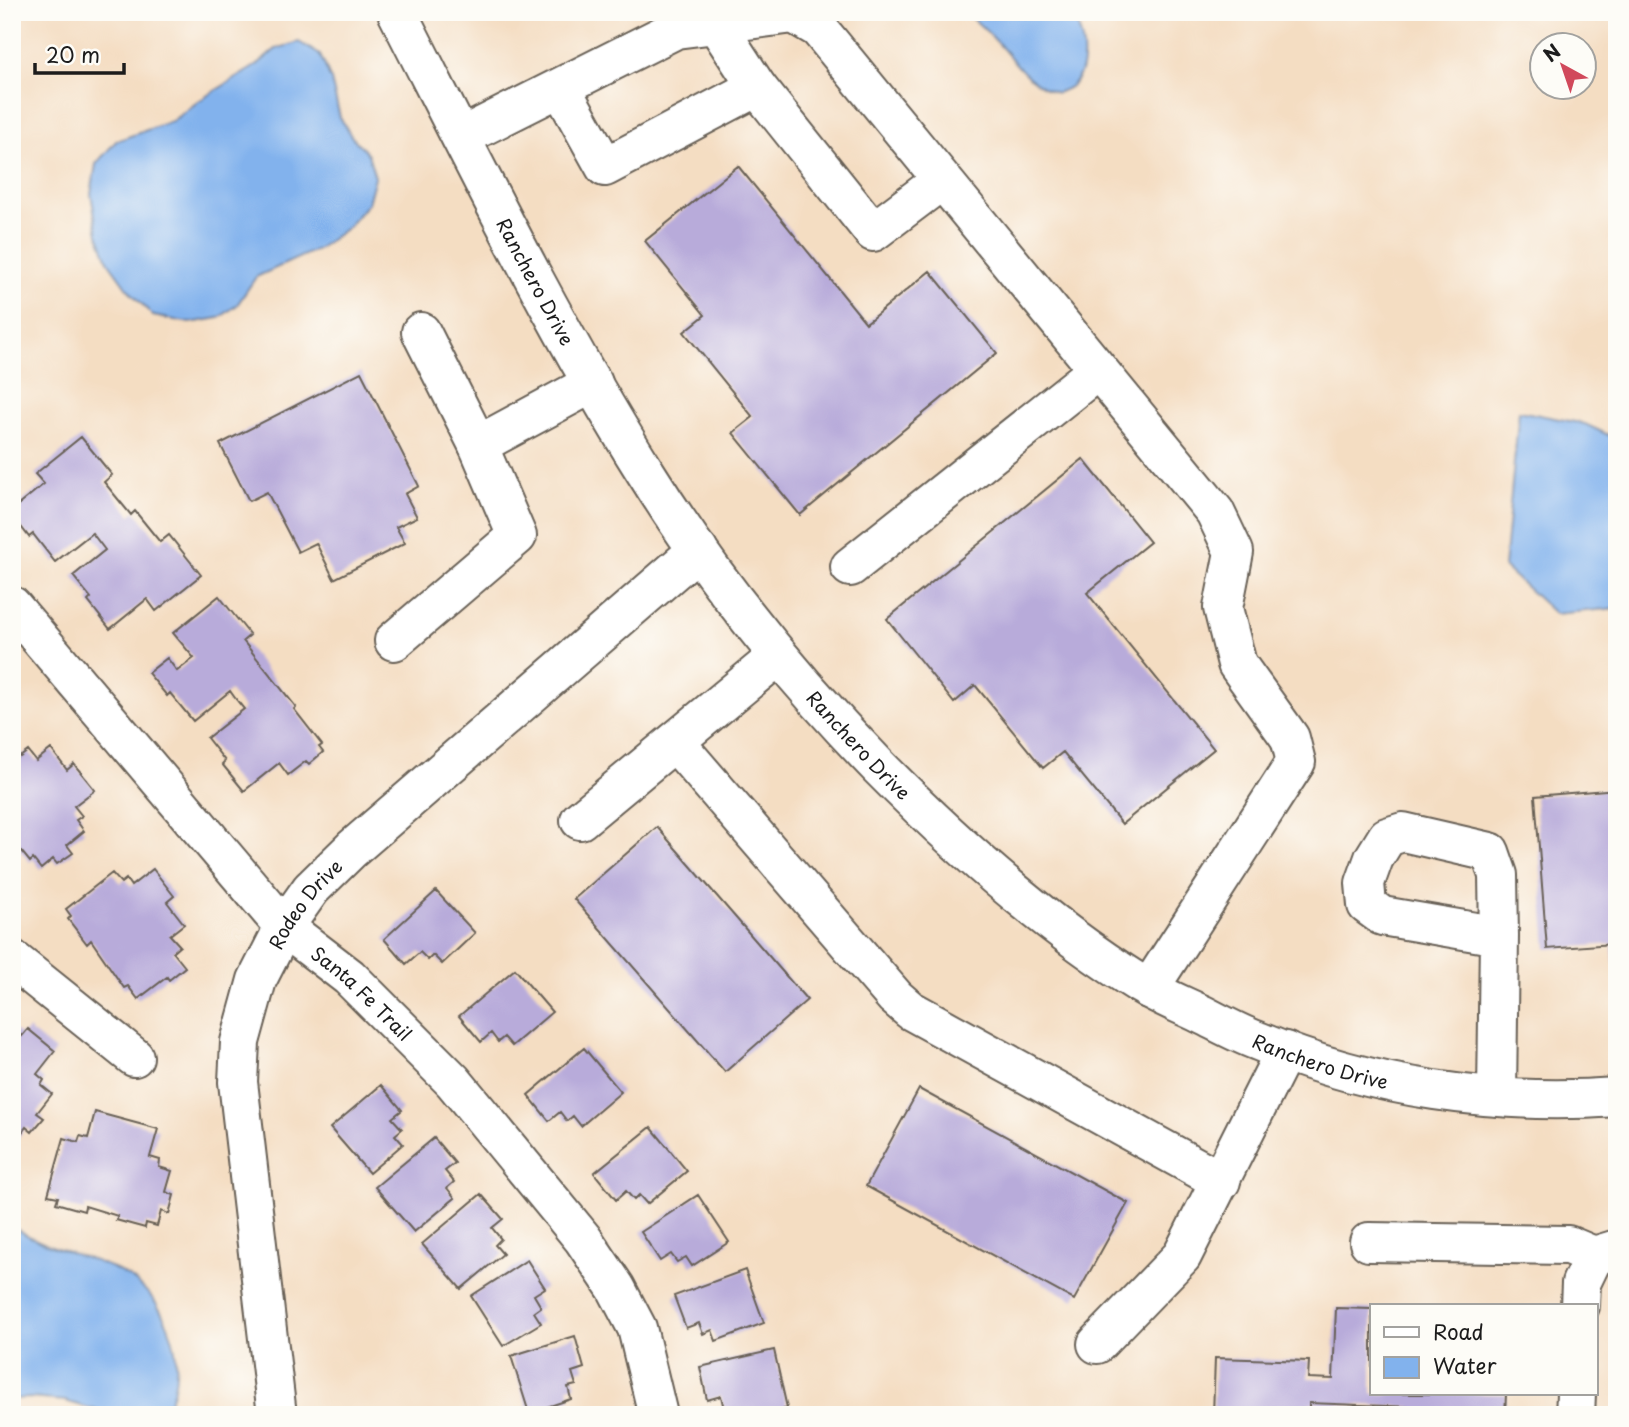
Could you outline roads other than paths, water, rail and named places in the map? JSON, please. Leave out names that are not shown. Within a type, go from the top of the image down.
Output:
[{"type":"street","name":"Ranchero Drive","points":[[397,12],[593,383],[646,474],[698,550],[778,656],[853,740],[928,817],[1030,906],[1093,953],[1149,989],[1256,1041],[1328,1066],[1402,1085],[1497,1096],[1566,1100],[1617,1097]]},
{"type":"street","points":[[461,137],[676,29],[794,14],[818,28],[1215,512],[1234,552],[1223,608],[1237,664],[1290,738],[1296,762],[1149,989]]},
{"type":"street","points":[[716,24],[757,87],[873,232],[942,180]]},
{"type":"street","points":[[561,88],[606,167],[757,87]]},
{"type":"street","points":[[394,641],[517,536],[478,445],[421,332]]},
{"type":"street","points":[[850,567],[1098,370]]},
{"type":"street","points":[[478,445],[593,383]]},
{"type":"street","name":"Rodeo Drive","points":[[277,1415],[238,1082],[240,1042],[257,980],[284,927],[311,889],[352,849],[698,550]]},
{"type":"street","name":"Santa Fe Trail","points":[[18,626],[284,927],[349,977],[453,1081],[583,1239],[616,1288],[637,1328],[658,1415]]},
{"type":"street","points":[[580,820],[778,656]]},
{"type":"street","points":[[676,742],[895,997],[911,1010],[1221,1181]]},
{"type":"street","points":[[1497,1096],[1499,936]]},
{"type":"street","points":[[12,959],[134,1057]]},
{"type":"street","points":[[1097,1344],[1182,1256],[1285,1051]]},
{"type":"street","points":[[1369,1242],[1568,1245],[1605,1253],[1581,1283],[1580,1304]]},
{"type":"street","points":[[1575,1415],[1576,1396]]},
{"type":"water","points":[[965,12],[1071,12],[1082,39],[1082,69],[1078,78],[1057,93],[1038,84]]},
{"type":"water","points":[[299,42],[320,55],[331,80],[340,117],[351,136],[368,154],[375,177],[368,203],[348,227],[318,249],[256,277],[237,305],[219,318],[190,323],[153,316],[127,288],[109,263],[98,234],[91,194],[96,164],[116,141],[172,121],[200,100],[257,65],[276,49]]},
{"type":"water","points":[[1519,411],[1585,424],[1617,439],[1617,608],[1555,614],[1504,567]]},
{"type":"water","points":[[12,1227],[41,1242],[120,1272],[136,1282],[150,1296],[172,1337],[176,1357],[172,1396],[164,1415],[113,1415],[65,1401],[12,1399]]}]
